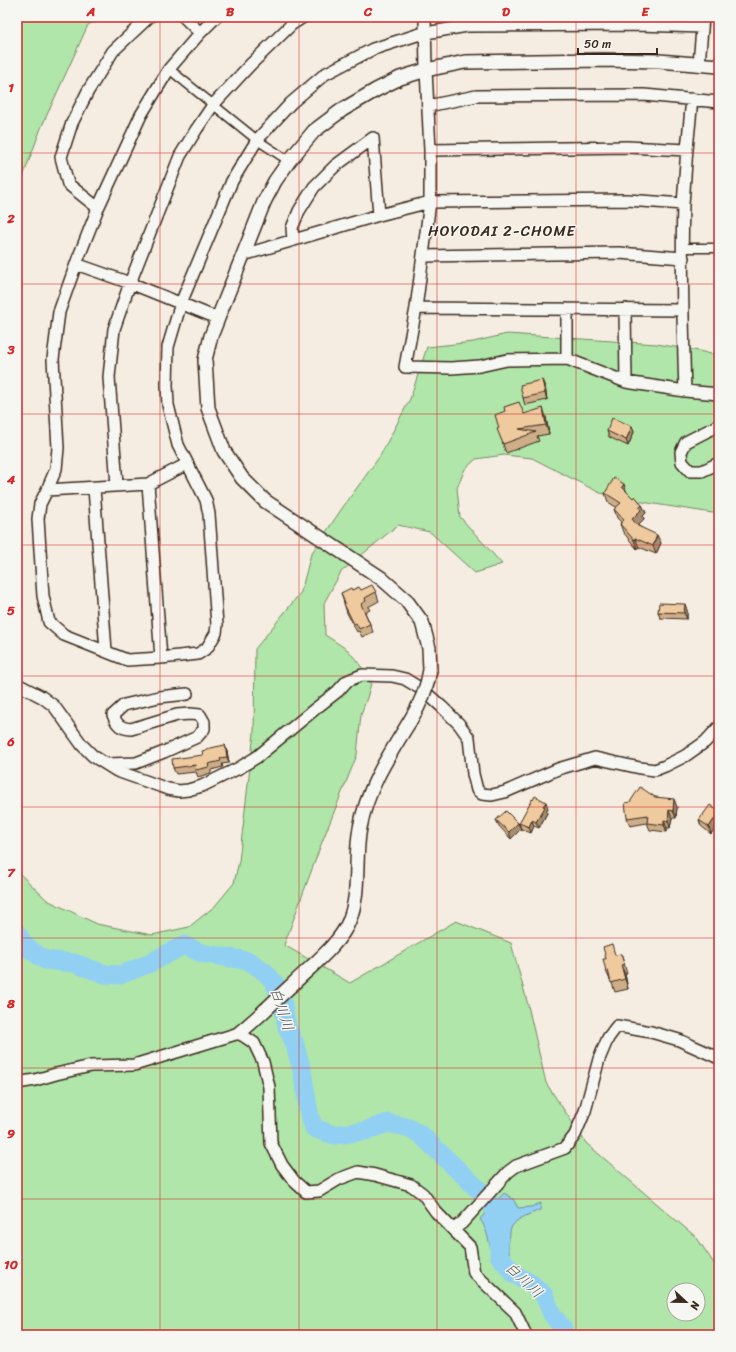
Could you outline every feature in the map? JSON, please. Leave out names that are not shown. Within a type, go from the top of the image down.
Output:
[{"type":"street","points":[[98,208],[68,184],[61,157],[72,123],[88,91],[113,51],[148,17]]},
{"type":"street","points":[[184,17],[200,33]]},
{"type":"street","points":[[216,17],[169,69],[141,115],[98,208],[59,312],[54,358],[58,448],[56,470],[40,504],[38,519],[43,596],[49,622],[64,635],[127,660],[198,654],[207,648],[216,633],[217,626],[209,514],[206,500],[178,445],[168,405],[168,346],[181,303],[232,181],[257,140],[291,103],[325,74],[373,49],[425,33],[466,26],[638,25],[703,22],[699,64]]},
{"type":"street","points":[[117,485],[109,377],[114,329],[130,283],[180,156],[214,105],[250,65],[292,24],[303,17]]},
{"type":"street","points":[[425,17],[430,150],[430,202],[416,308],[405,367],[451,368],[480,366],[507,360],[567,359],[626,382],[685,391],[719,394]]},
{"type":"street","points":[[17,1083],[91,1066],[134,1065],[243,1029],[322,957],[340,936],[349,922],[354,901],[359,829],[367,798],[380,772],[422,700],[428,685],[430,670],[429,648],[422,622],[406,600],[381,578],[357,561],[265,501],[242,478],[224,450],[208,408],[205,360],[211,336],[264,202],[275,181],[289,161],[314,131],[342,110],[400,78],[426,70],[465,62],[497,61],[659,61],[719,66]]},
{"type":"street","points":[[169,69],[257,140],[289,161]]},
{"type":"street","points":[[428,106],[476,96],[644,95],[692,98],[719,102]]},
{"type":"street","points":[[685,391],[682,310],[683,204],[692,98]]},
{"type":"street","points":[[293,240],[292,228],[299,211],[314,187],[335,166],[373,138],[379,215]]},
{"type":"street","points":[[430,150],[627,147],[687,150]]},
{"type":"street","points":[[243,255],[379,215],[430,202],[627,200],[683,204]]},
{"type":"street","points":[[422,256],[682,253],[719,248]]},
{"type":"street","points":[[76,264],[130,283],[217,318]]},
{"type":"street","points":[[416,308],[682,310]]},
{"type":"street","points":[[567,309],[567,359]]},
{"type":"street","points":[[625,309],[626,382]]},
{"type":"street","points":[[719,425],[686,442],[681,452],[682,462],[690,470],[702,471],[719,463]]},
{"type":"street","points":[[47,490],[148,484],[187,464]]},
{"type":"street","points":[[148,484],[161,658]]},
{"type":"street","points":[[94,488],[106,651]]},
{"type":"street","points":[[17,684],[42,697],[54,706],[82,745],[93,756],[117,770],[168,789],[179,791],[202,786],[239,768],[257,757],[338,691],[347,681],[362,676],[392,676],[406,679],[423,690],[442,707],[459,724],[469,738],[473,774],[477,790],[482,794],[492,795],[505,792],[558,769],[595,758],[655,770],[685,756],[705,742],[719,727]]},
{"type":"street","points":[[108,764],[136,763],[197,737],[204,729],[204,722],[200,715],[177,715],[130,729],[122,728],[117,723],[113,715],[124,706],[159,697],[187,694]]},
{"type":"street","points":[[454,1229],[508,1172],[516,1166],[565,1148],[575,1135],[585,1111],[599,1059],[608,1038],[617,1026],[651,1032],[679,1040],[719,1058]]},
{"type":"street","points":[[243,1029],[254,1043],[263,1062],[269,1087],[272,1143],[282,1165],[294,1181],[306,1192],[318,1191],[339,1179],[358,1172],[411,1185],[424,1194],[436,1212],[470,1247],[474,1274],[515,1312],[526,1335]]},
{"type":"green space","points":[[17,17],[103,17],[88,25],[41,128],[17,193]]},
{"type":"green space","points":[[507,334],[657,344],[719,356],[719,514],[648,503],[600,493],[532,458],[504,455],[476,459],[465,469],[457,488],[460,517],[502,564],[475,573],[430,532],[398,525],[341,572],[324,603],[325,635],[348,650],[372,680],[361,714],[357,755],[322,842],[284,945],[350,983],[456,921],[511,943],[527,1001],[546,1083],[586,1143],[697,1238],[719,1271],[719,1335],[17,1335],[17,871],[47,900],[97,924],[152,935],[189,927],[215,906],[234,883],[239,861],[254,733],[255,649],[301,592],[311,554],[380,456],[410,399],[427,347],[473,342]]},
{"type":"water","points":[[504,1193],[513,1199],[518,1208],[531,1207],[541,1203],[540,1210],[518,1220],[511,1228],[508,1244],[511,1259],[519,1272],[511,1277],[499,1266],[494,1258],[485,1229],[480,1219]]},
{"type":"building","points":[[542,380],[545,393],[523,398],[520,385]]},
{"type":"building","points":[[519,402],[524,414],[543,408],[546,425],[519,429],[536,432],[503,444],[497,429],[499,428],[495,415],[505,411],[504,407]]},
{"type":"building","points":[[612,418],[632,426],[626,440],[607,431]]},
{"type":"building","points":[[614,478],[624,484],[622,487],[633,498],[635,496],[642,505],[639,508],[641,510],[632,519],[638,526],[657,535],[653,546],[635,538],[634,540],[620,524],[624,520],[614,509],[621,503],[605,493]]},
{"type":"building","points":[[372,585],[376,592],[365,598],[366,601],[361,604],[370,624],[359,629],[356,623],[354,624],[344,604],[341,593],[351,588],[352,590],[359,587],[361,590]]},
{"type":"building","points":[[659,603],[685,604],[684,613],[658,612]]},
{"type":"building","points":[[225,745],[227,757],[220,758],[221,761],[208,764],[209,767],[196,770],[195,765],[173,768],[172,759],[203,755],[202,751],[206,749]]},
{"type":"building","points":[[640,787],[655,797],[674,799],[673,811],[669,810],[668,821],[664,820],[664,825],[647,823],[648,815],[627,818],[625,803],[630,802]]},
{"type":"building","points":[[535,796],[546,802],[543,806],[545,807],[536,822],[532,820],[529,827],[519,823]]},
{"type":"building","points":[[710,805],[719,812],[709,827],[699,820]]},
{"type":"building","points":[[506,811],[518,823],[509,832],[496,820]]},
{"type":"building","points":[[612,944],[615,955],[621,954],[624,964],[621,965],[625,979],[611,983],[608,970],[606,971],[603,959],[606,959],[603,947]]},
{"type":"waterway","name":"白川川","points":[[17,933],[25,946],[45,960],[74,963],[105,974],[120,975],[148,964],[184,945],[201,953],[249,961],[265,972],[274,982],[283,1005],[287,1027],[294,1042],[302,1070],[309,1113],[314,1128],[334,1135],[365,1131],[388,1123],[406,1127],[420,1134],[479,1190]]},
{"type":"waterway","name":"白川川","points":[[491,1204],[499,1225],[499,1255],[514,1274],[532,1284],[544,1295],[552,1314],[563,1329]]},
{"type":"waterway","points":[[563,1329],[569,1335]]},
{"type":"district","name":"HOYODAI 2-CHOME","points":[[502,231]]}]
